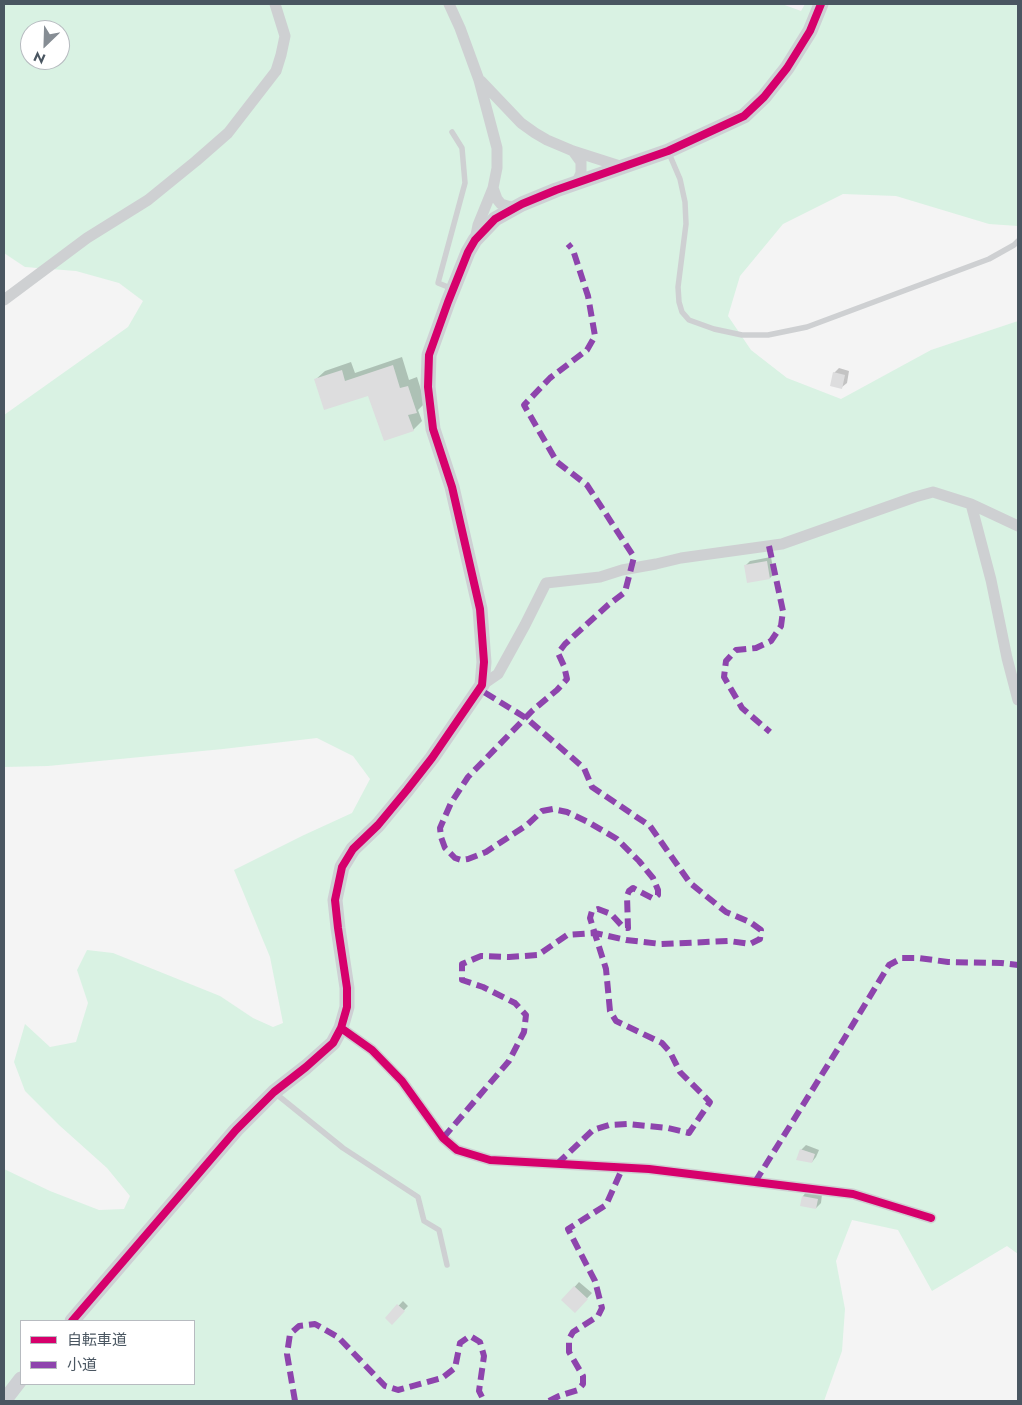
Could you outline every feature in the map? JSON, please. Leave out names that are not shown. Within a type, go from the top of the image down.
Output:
[{"type":"street","points":[[4,300],[87,238],[148,200],[228,134],[276,71],[285,36],[275,4]]},
{"type":"street","points":[[449,4],[480,80],[497,148],[497,168],[493,188],[478,225],[475,240]]},
{"type":"street","points":[[482,685],[484,662],[480,609],[452,486],[433,429],[428,387],[429,355],[468,252],[475,240],[495,219],[532,199],[668,151],[744,116],[764,97],[787,68],[810,31],[821,4]]},
{"type":"street","points":[[480,80],[522,123],[535,133],[573,151],[623,167]]},
{"type":"street","points":[[573,151],[579,158],[582,167],[576,184]]},
{"type":"street","points":[[493,188],[501,204],[514,208]]},
{"type":"street","points":[[73,1320],[236,1130],[274,1092],[306,1068],[333,1043],[341,1028],[347,1007],[347,988],[335,900],[342,867],[353,849],[378,825],[402,796],[482,685],[498,674],[546,583],[600,577],[622,570],[681,558],[782,544],[915,496],[933,492],[971,504],[1018,526]]},
{"type":"street","points":[[971,504],[991,580],[1018,700]]},
{"type":"street","points":[[341,1028],[372,1050],[402,1080],[443,1138],[457,1150],[490,1160],[650,1168],[853,1194],[931,1218]]},
{"type":"street","points":[[4,1401],[20,1380]]},
{"type":"lane","points":[[452,132],[462,148],[465,183],[438,283],[453,289]]},
{"type":"lane","points":[[668,151],[680,179],[685,202],[686,224],[678,287],[679,302],[682,312],[688,320],[714,329],[742,335],[768,335],[807,328],[989,259],[1018,241]]},
{"type":"lane","points":[[274,1092],[343,1148],[418,1196],[424,1221],[439,1230],[447,1265]]},
{"type":"green space","points":[[4,4],[782,4],[801,11],[805,4],[1018,4],[1018,226],[989,224],[896,196],[843,194],[783,224],[740,276],[728,316],[751,350],[787,378],[841,399],[931,350],[1018,321],[1018,1254],[1007,1246],[932,1291],[898,1230],[852,1220],[836,1261],[845,1309],[842,1351],[824,1401],[4,1401],[4,1169],[50,1191],[99,1210],[124,1209],[130,1196],[107,1168],[59,1125],[25,1091],[14,1062],[25,1024],[50,1047],[76,1042],[88,1003],[77,970],[87,950],[113,953],[220,996],[253,1018],[273,1027],[283,1023],[270,957],[234,870],[352,813],[370,779],[353,756],[317,738],[48,766],[4,767],[4,415],[128,327],[143,301],[119,283],[76,271],[25,267],[4,253]]},
{"type":"building","points":[[393,365],[400,388],[408,386],[417,413],[408,415],[414,431],[384,441],[368,396],[324,410],[314,379],[342,370],[345,381]]},
{"type":"building","points":[[833,372],[845,375],[842,389],[830,386]]},
{"type":"building","points":[[767,561],[770,579],[747,583],[744,565]]},
{"type":"building","points":[[800,1149],[815,1154],[812,1163],[796,1160]]},
{"type":"building","points":[[802,1196],[818,1199],[816,1209],[800,1206]]},
{"type":"building","points":[[574,1286],[588,1299],[575,1313],[561,1300]]},
{"type":"building","points":[[397,1304],[405,1311],[392,1325],[385,1318]]},
{"type":"marked path","points":[[557,1164],[593,1130],[609,1125],[627,1124],[668,1128],[689,1133],[710,1102],[680,1072],[670,1052],[662,1043],[616,1021],[610,1011],[606,969],[590,918],[592,911],[598,909],[611,914],[624,928],[628,928],[627,896],[629,891],[633,888],[652,898],[658,895],[653,878],[617,839],[567,812],[553,809],[542,811],[527,825],[486,852],[468,859],[461,860],[455,858],[445,848],[441,837],[440,828],[451,803],[468,777],[533,710],[567,679],[558,653],[565,644],[625,592],[634,557],[587,485],[557,462],[524,405],[550,378],[587,350],[595,336],[588,296],[573,250],[568,244]]},
{"type":"marked path","points":[[769,546],[783,611],[781,626],[771,641],[756,648],[736,650],[726,661],[724,677],[742,708],[770,732]]},
{"type":"marked path","points":[[443,1138],[509,1061],[524,1032],[526,1015],[515,1003],[483,987],[462,980],[462,964],[481,956],[538,955],[567,935],[595,933],[626,940],[661,944],[729,941],[750,944],[760,939],[761,930],[750,922],[726,912],[690,883],[650,826],[592,787],[584,768],[526,718],[479,689]]},
{"type":"marked path","points":[[755,1182],[889,965],[902,958],[1018,965]]},
{"type":"marked path","points":[[549,1401],[578,1390],[583,1384],[583,1376],[569,1352],[569,1339],[573,1332],[598,1316],[602,1308],[595,1281],[568,1229],[606,1205],[623,1167]]},
{"type":"marked path","points":[[295,1401],[287,1354],[290,1334],[299,1326],[315,1324],[338,1337],[385,1386],[398,1390],[442,1378],[455,1368],[460,1343],[470,1336],[480,1342],[484,1356],[479,1391],[484,1401]]},
{"type":"cycle path","points":[[73,1320],[236,1130],[274,1092],[333,1043],[341,1028],[347,1007],[347,988],[335,900],[342,867],[353,849],[378,825],[432,758],[482,685],[484,662],[480,609],[452,487],[433,429],[428,387],[429,355],[468,252],[475,240],[495,219],[522,204],[556,190],[668,151],[744,116],[764,97],[787,68],[810,31],[821,4]]},
{"type":"cycle path","points":[[341,1028],[372,1050],[402,1081],[443,1138],[457,1150],[490,1160],[649,1169],[853,1194],[931,1218]]}]
